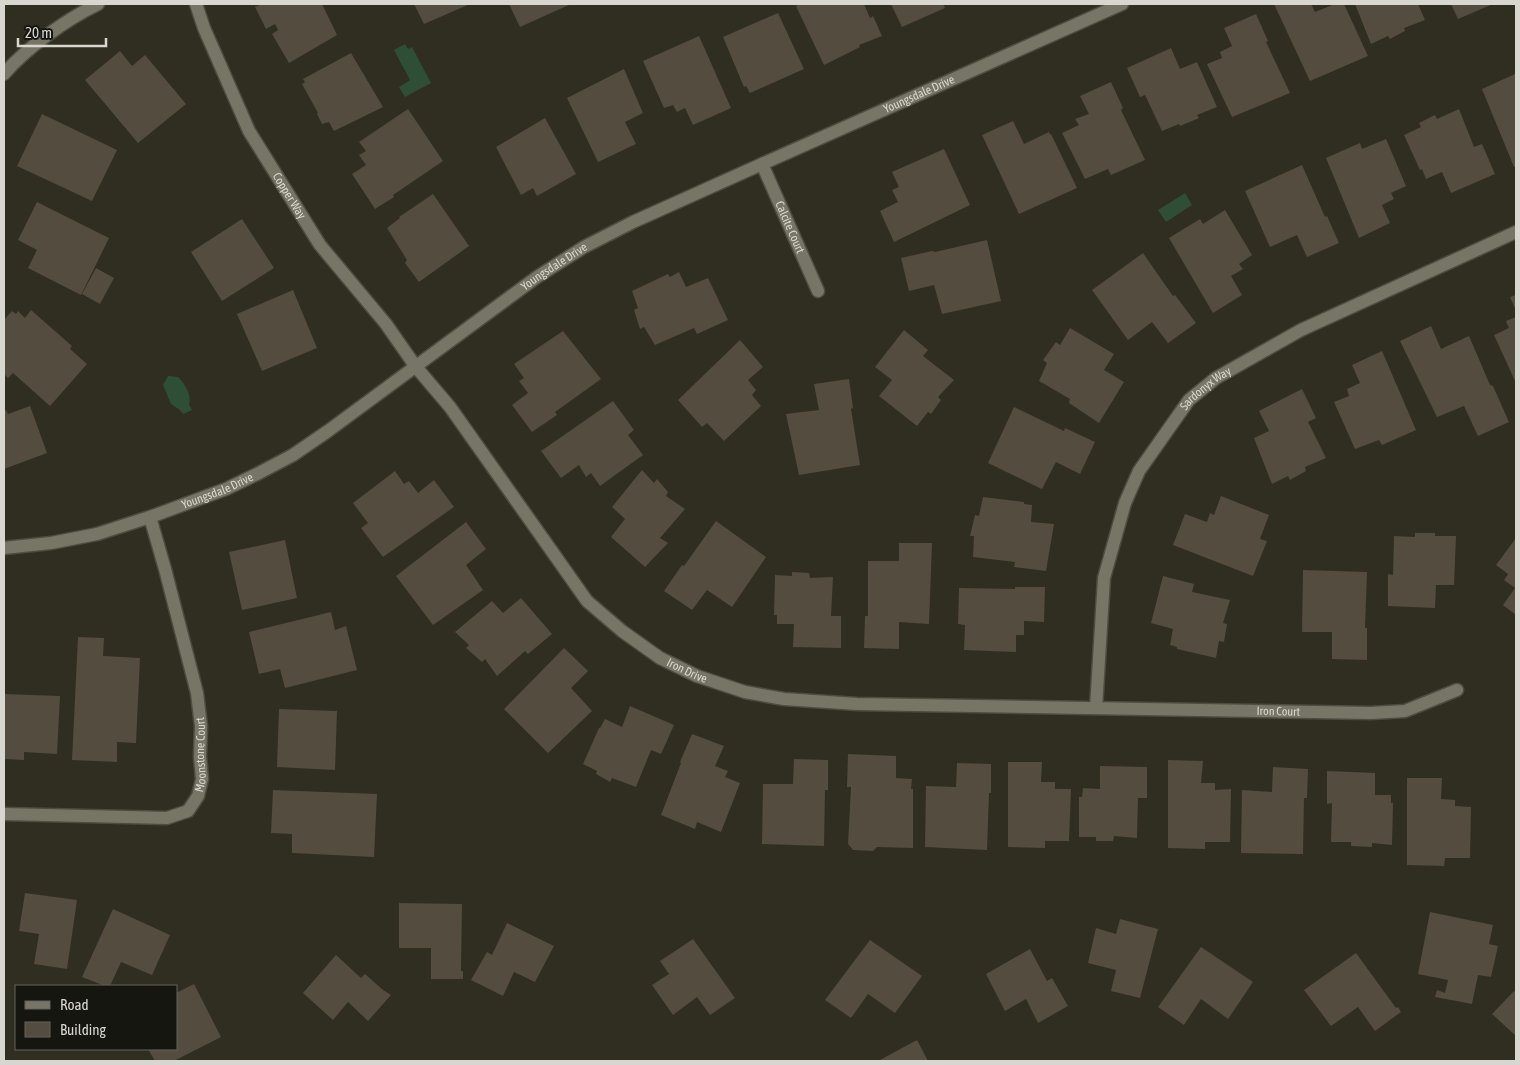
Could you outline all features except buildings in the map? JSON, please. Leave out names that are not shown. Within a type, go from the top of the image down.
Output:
[{"type":"street","points":[[4,74],[44,38],[80,12],[98,4]]},
{"type":"street","name":"Copper Way","points":[[196,4],[204,28],[254,139],[320,245],[386,324],[416,367]]},
{"type":"street","name":"Youngsdale Drive","points":[[4,548],[51,543],[97,534],[226,489],[257,474],[292,455],[328,431],[537,277],[584,247],[633,222],[1122,4]]},
{"type":"street","name":"Calcite Court","points":[[762,164],[818,291]]},
{"type":"street","name":"Sardonyx Way","points":[[1096,708],[1104,578],[1125,503],[1138,471],[1189,400],[1216,378],[1302,330],[1516,232]]},
{"type":"street","name":"Iron Drive","points":[[416,367],[450,406],[586,601],[622,631],[660,658],[696,676],[745,692],[784,699],[857,704],[1096,708]]},
{"type":"street","name":"Moonstone Court","points":[[4,814],[167,818],[188,811],[198,796],[202,779],[200,757],[201,726],[197,694],[150,517]]},
{"type":"street","name":"Iron Court","points":[[1096,708],[1371,714],[1405,711],[1457,690]]},
{"type":"shaded area","points":[[405,44],[408,49],[412,47],[431,83],[405,97],[399,87],[410,80],[394,50]]},
{"type":"shaded area","points":[[1185,193],[1192,205],[1166,222],[1158,210]]},
{"type":"shaded area","points":[[168,376],[178,377],[183,383],[189,394],[189,405],[192,410],[183,414],[171,404],[163,385]]}]
